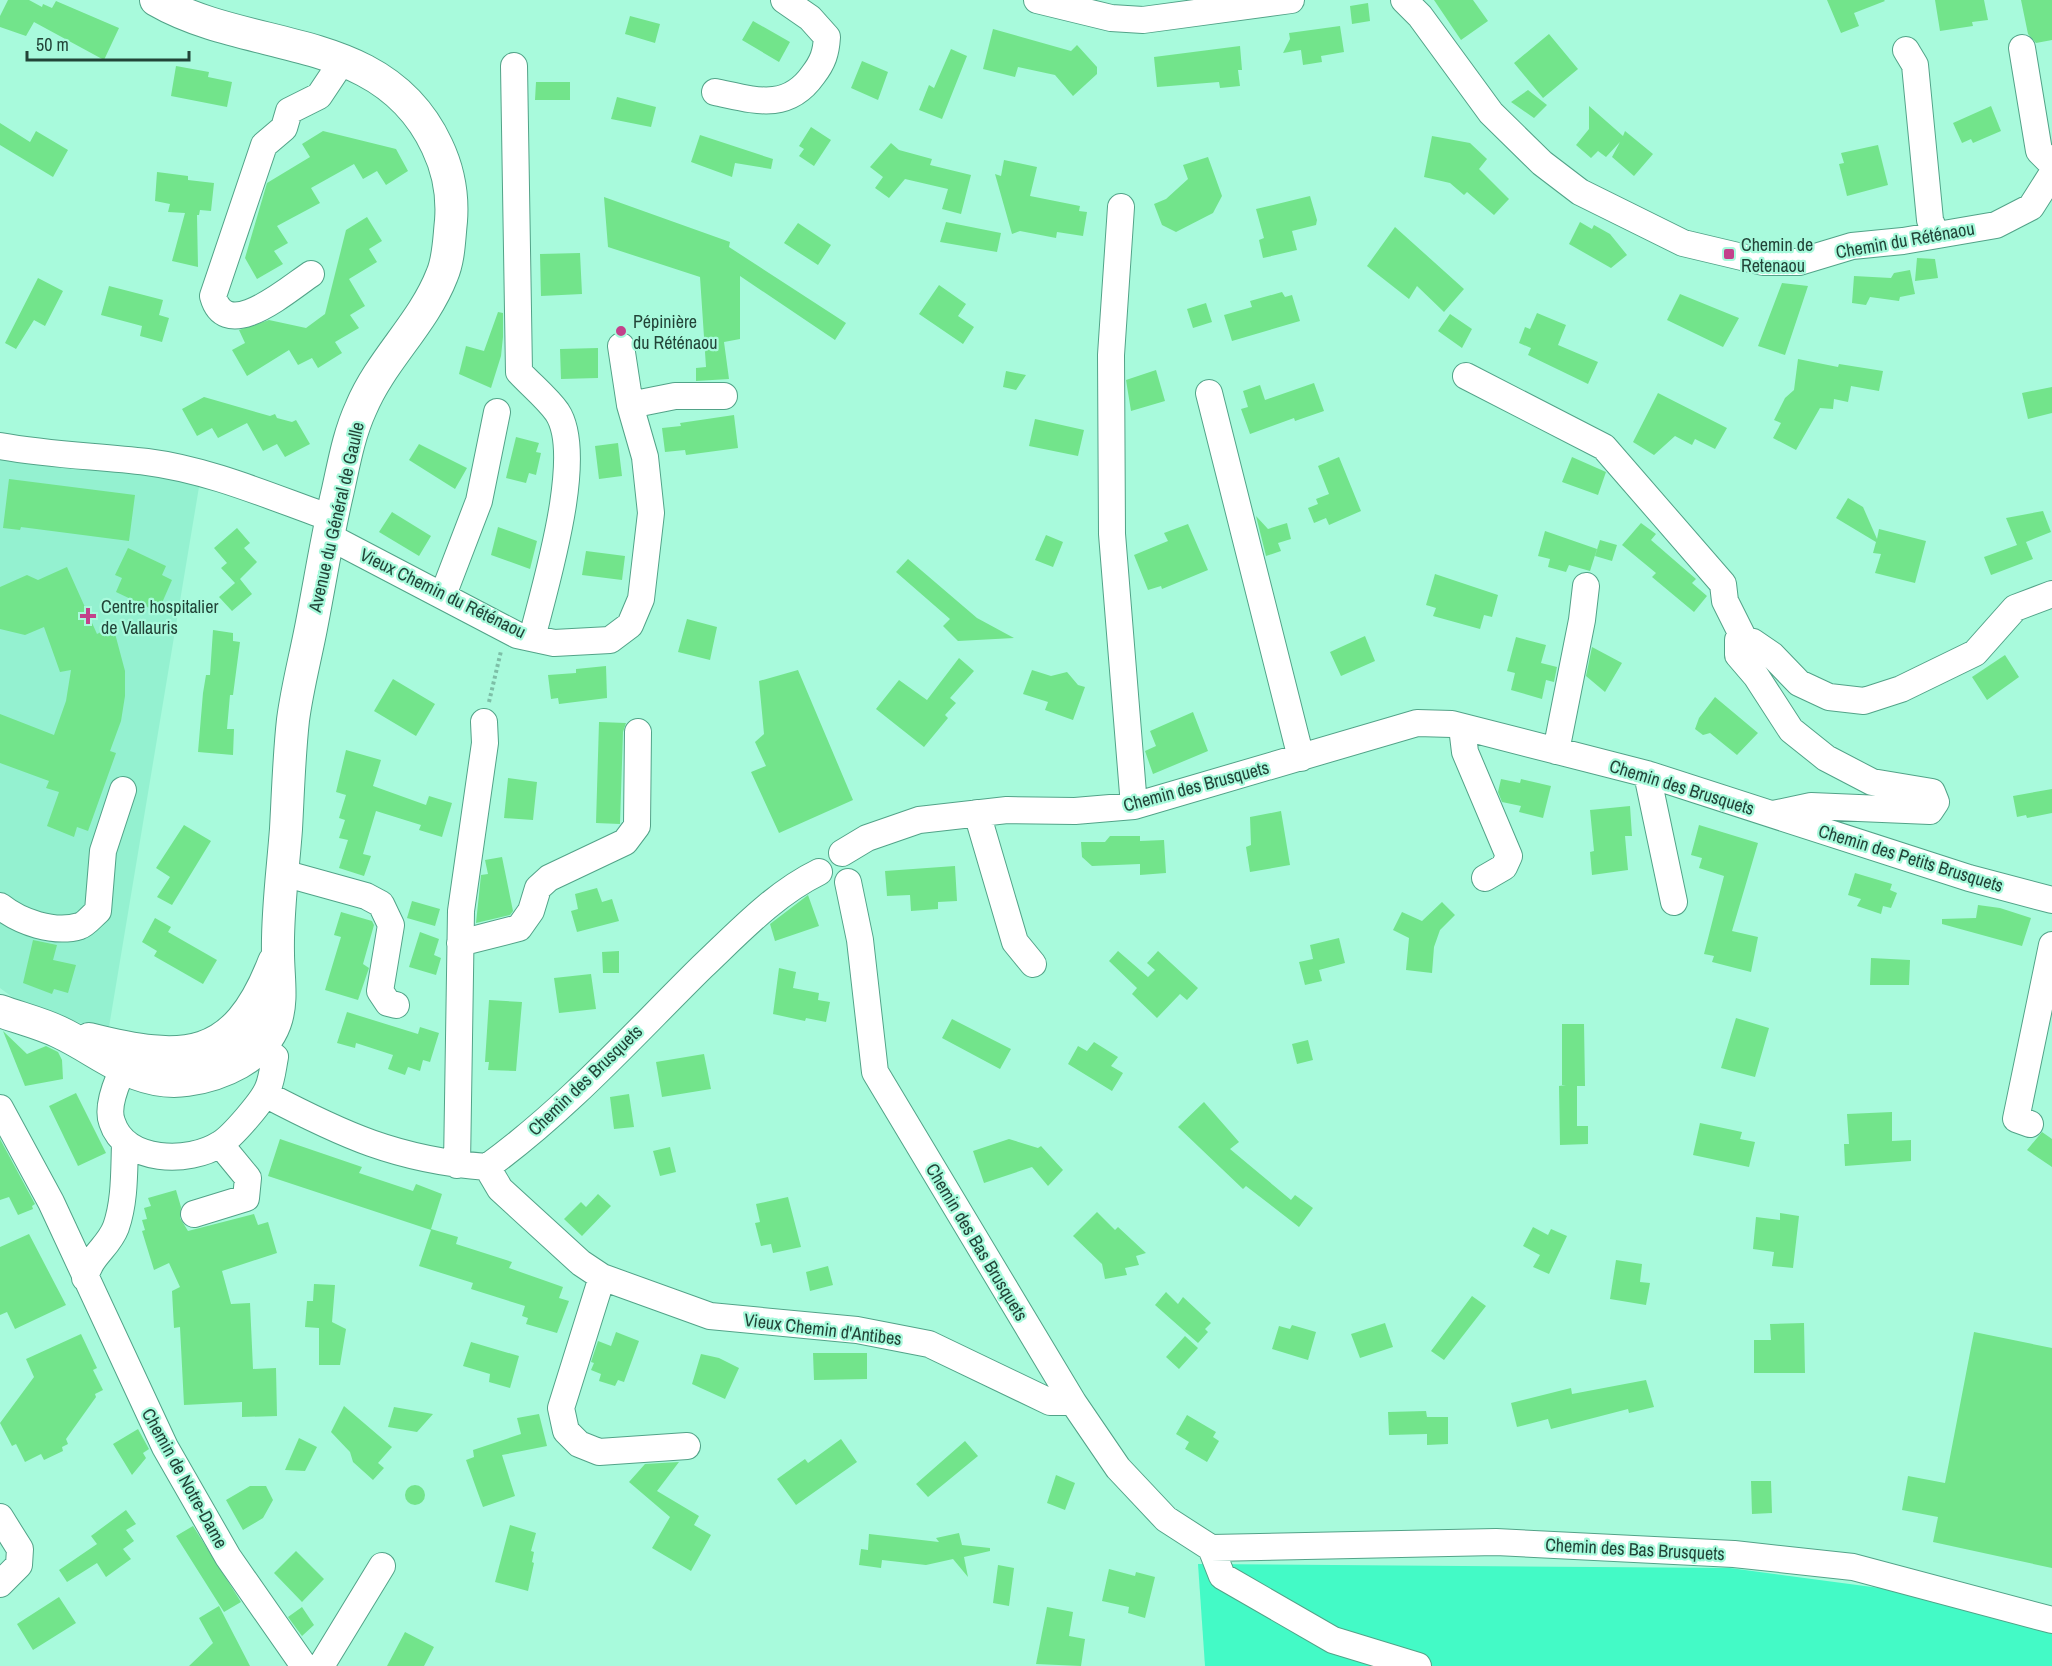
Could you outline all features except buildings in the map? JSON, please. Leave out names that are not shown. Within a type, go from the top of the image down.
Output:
[{"type":"main road","name":"Avenue du Général de Gaulle","points":[[156,0],[214,23],[343,60],[388,83],[407,100],[424,122],[446,166],[451,214],[444,272],[428,304],[361,406],[349,442],[330,527],[293,720],[278,952],[280,984],[248,1045]]},
{"type":"main road","points":[[58,1031],[122,1069],[145,1077],[188,1080],[229,1069],[248,1045],[254,1005],[278,952]]},
{"type":"main road","points":[[0,1011],[58,1031],[147,1051],[170,1053],[248,1045]]},
{"type":"street","points":[[715,92],[749,99],[772,99],[790,98],[802,90],[826,55],[827,37],[810,18],[784,0]]},
{"type":"street","points":[[1037,0],[1111,18],[1143,20],[1291,0]]},
{"type":"street","name":"Chemin du Réténaou","points":[[1404,0],[1420,16],[1491,113],[1542,163],[1580,192],[1683,243],[1763,262],[1799,262],[1852,246],[1996,225],[2031,207],[2052,174]]},
{"type":"street","points":[[2022,48],[2039,151],[2052,164]]},
{"type":"street","points":[[1906,50],[1915,64],[1930,219],[1936,235]]},
{"type":"street","points":[[311,274],[245,316],[224,315],[216,309],[213,296],[264,145],[284,128],[290,111],[319,96],[343,60]]},
{"type":"street","points":[[514,66],[519,372],[558,414],[567,451],[562,516],[520,634]]},
{"type":"street","points":[[1121,207],[1111,355],[1112,534],[1134,806]]},
{"type":"street","name":"Vieux Chemin du Réténaou","points":[[0,446],[41,454],[148,462],[206,474],[330,527],[443,596],[520,634],[554,643],[610,640],[630,625],[641,599],[651,513],[645,457],[630,405],[621,346]]},
{"type":"street","points":[[1466,376],[1604,447],[1723,584],[1725,602],[1745,641],[1754,642],[1772,655],[1798,683],[1829,697],[1864,701],[1901,689],[1975,653],[2015,608],[2052,594]]},
{"type":"street","points":[[1209,393],[1301,758]]},
{"type":"street","points":[[630,405],[675,396],[724,396]]},
{"type":"street","points":[[443,596],[479,501],[497,412]]},
{"type":"street","points":[[1556,751],[1582,620],[1586,586]]},
{"type":"street","name":"Chemin des Brusquets","points":[[842,854],[867,838],[919,820],[1007,810],[1075,811],[1134,806],[1417,723],[1462,727],[1647,774],[1771,815],[1811,806],[1930,811],[1936,802],[1932,792],[1872,782],[1826,758],[1791,730],[1756,676],[1738,655],[1738,640],[1745,641]]},
{"type":"street","points":[[457,1164],[461,911],[485,743],[484,722]]},
{"type":"street","points":[[1462,727],[1465,752],[1509,856],[1504,867],[1485,878]]},
{"type":"street","points":[[460,943],[519,928],[531,911],[538,888],[549,878],[625,842],[637,826],[638,732]]},
{"type":"street","points":[[1647,774],[1674,902]]},
{"type":"street","points":[[0,906],[20,919],[36,925],[61,928],[82,926],[98,910],[103,850],[123,790]]},
{"type":"street","points":[[976,813],[1015,942],[1033,964]]},
{"type":"street","name":"Chemin des Petits Brusquets","points":[[1771,815],[1969,878],[2052,900]]},
{"type":"street","points":[[842,854],[853,866],[853,872],[848,882],[832,887],[822,880],[819,864],[826,855],[842,854]]},
{"type":"street","name":"Chemin des Brusquets","points":[[487,1167],[540,1125],[754,916],[805,878],[819,872]]},
{"type":"street","points":[[283,873],[366,896],[381,904],[391,925],[380,991],[388,1003],[396,1005]]},
{"type":"street","name":"Chemin des Bas Brusquets","points":[[848,882],[861,940],[875,1072],[1073,1402],[1118,1468],[1166,1519],[1212,1548],[1496,1542],[1734,1554],[1852,1567],[2052,1620]]},
{"type":"street","points":[[2030,1124],[2016,1119],[2052,945]]},
{"type":"street","points":[[85,1278],[89,1262],[115,1228],[123,1197],[125,1144],[111,1121],[112,1095],[122,1069],[133,1062],[183,1065],[195,1059],[248,1045],[265,1094],[312,1120],[376,1147],[443,1164],[487,1167]]},
{"type":"street","points":[[125,1144],[153,1155],[188,1156],[220,1144],[265,1094]]},
{"type":"street","name":"Chemin de Notre-Dame","points":[[0,1108],[51,1202],[165,1447],[228,1557],[304,1666]]},
{"type":"street","points":[[194,1214],[246,1198],[248,1178],[220,1144]]},
{"type":"street","points":[[123,1197],[153,1155]]},
{"type":"street","name":"Vieux Chemin d'Antibes","points":[[487,1167],[500,1189],[581,1263],[602,1277],[710,1316],[857,1330],[929,1344],[1050,1402],[1073,1402]]},
{"type":"street","points":[[602,1277],[561,1408],[566,1431],[579,1444],[599,1452],[687,1446]]},
{"type":"street","points":[[0,1517],[20,1549],[19,1565],[0,1584]]},
{"type":"street","points":[[1212,1548],[1222,1576],[1334,1640],[1418,1666]]},
{"type":"street","points":[[321,1666],[382,1566]]},
{"type":"path","points":[[484,722],[498,658],[520,634]]},
{"type":"shaded area","name":"Centre hospitalier de Vallauris","points":[[0,457],[161,474],[199,487],[108,1033],[15,999],[0,988]]},
{"type":"shaded area","points":[[1198,1564],[1730,1568],[2052,1611],[2052,1666],[1205,1666]]},
{"type":"place","name":"Chemin de Retenaou","points":[[1729,254]]},
{"type":"place","name":"Pépinière du Réténaou","points":[[621,331]]},
{"type":"place","name":"Centre hospitalier de Vallauris","points":[[88,616]]}]
